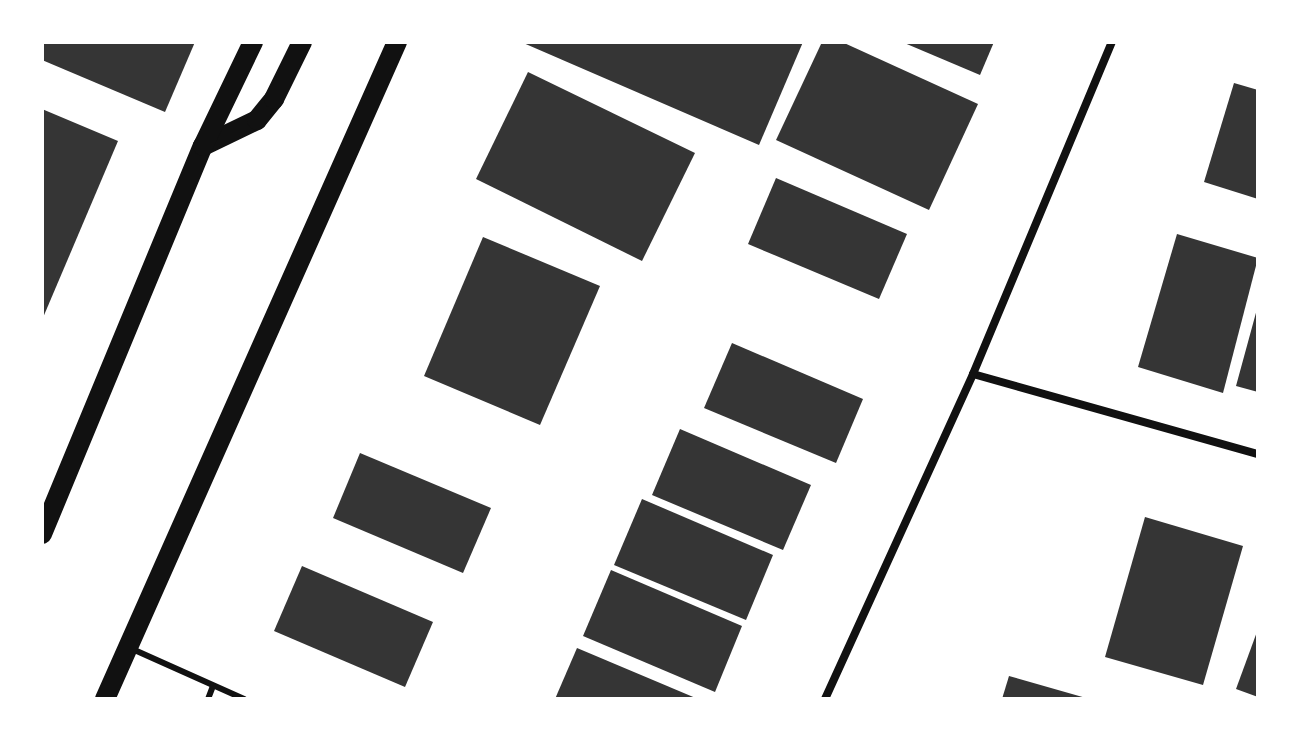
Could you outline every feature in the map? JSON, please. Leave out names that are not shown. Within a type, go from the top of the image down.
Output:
[{"type":"main road","points":[[42,534],[203,146],[253,42]]},
{"type":"main road","points":[[203,146],[257,120],[274,99],[302,42]]},
{"type":"main road","points":[[105,699],[397,42]]},
{"type":"street","points":[[825,699],[973,374],[1112,42]]},
{"type":"street","points":[[973,374],[1258,454]]},
{"type":"lane","points":[[129,648],[244,699]]},
{"type":"lane","points":[[208,699],[213,686]]},
{"type":"building","points":[[42,42],[195,42],[165,112],[42,60]]},
{"type":"building","points":[[521,42],[803,42],[759,145]]},
{"type":"building","points":[[822,42],[842,42],[978,104],[929,210],[776,140]]},
{"type":"building","points":[[902,42],[994,42],[980,75]]},
{"type":"building","points":[[528,72],[695,153],[642,261],[476,179]]},
{"type":"building","points":[[1234,83],[1258,90],[1258,199],[1204,182]]},
{"type":"building","points":[[42,109],[118,141],[42,320]]},
{"type":"building","points":[[776,178],[907,234],[879,299],[748,244]]},
{"type":"building","points":[[1177,234],[1258,258],[1223,393],[1138,367]]},
{"type":"building","points":[[483,237],[600,286],[540,425],[424,376]]},
{"type":"building","points":[[1258,309],[1258,392],[1236,386]]},
{"type":"building","points":[[732,343],[863,399],[836,463],[704,408]]},
{"type":"building","points":[[680,429],[811,485],[783,550],[652,495]]},
{"type":"building","points":[[360,453],[491,508],[463,573],[333,518]]},
{"type":"building","points":[[642,499],[773,555],[746,620],[614,565]]},
{"type":"building","points":[[1145,517],[1243,546],[1203,685],[1105,657]]},
{"type":"building","points":[[302,566],[433,622],[405,687],[274,631]]},
{"type":"building","points":[[611,570],[742,626],[715,692],[583,636]]},
{"type":"building","points":[[1258,629],[1258,697],[1236,689]]},
{"type":"building","points":[[577,648],[698,699],[555,699]]},
{"type":"building","points":[[1009,676],[1086,698],[1086,699],[1002,699]]}]
